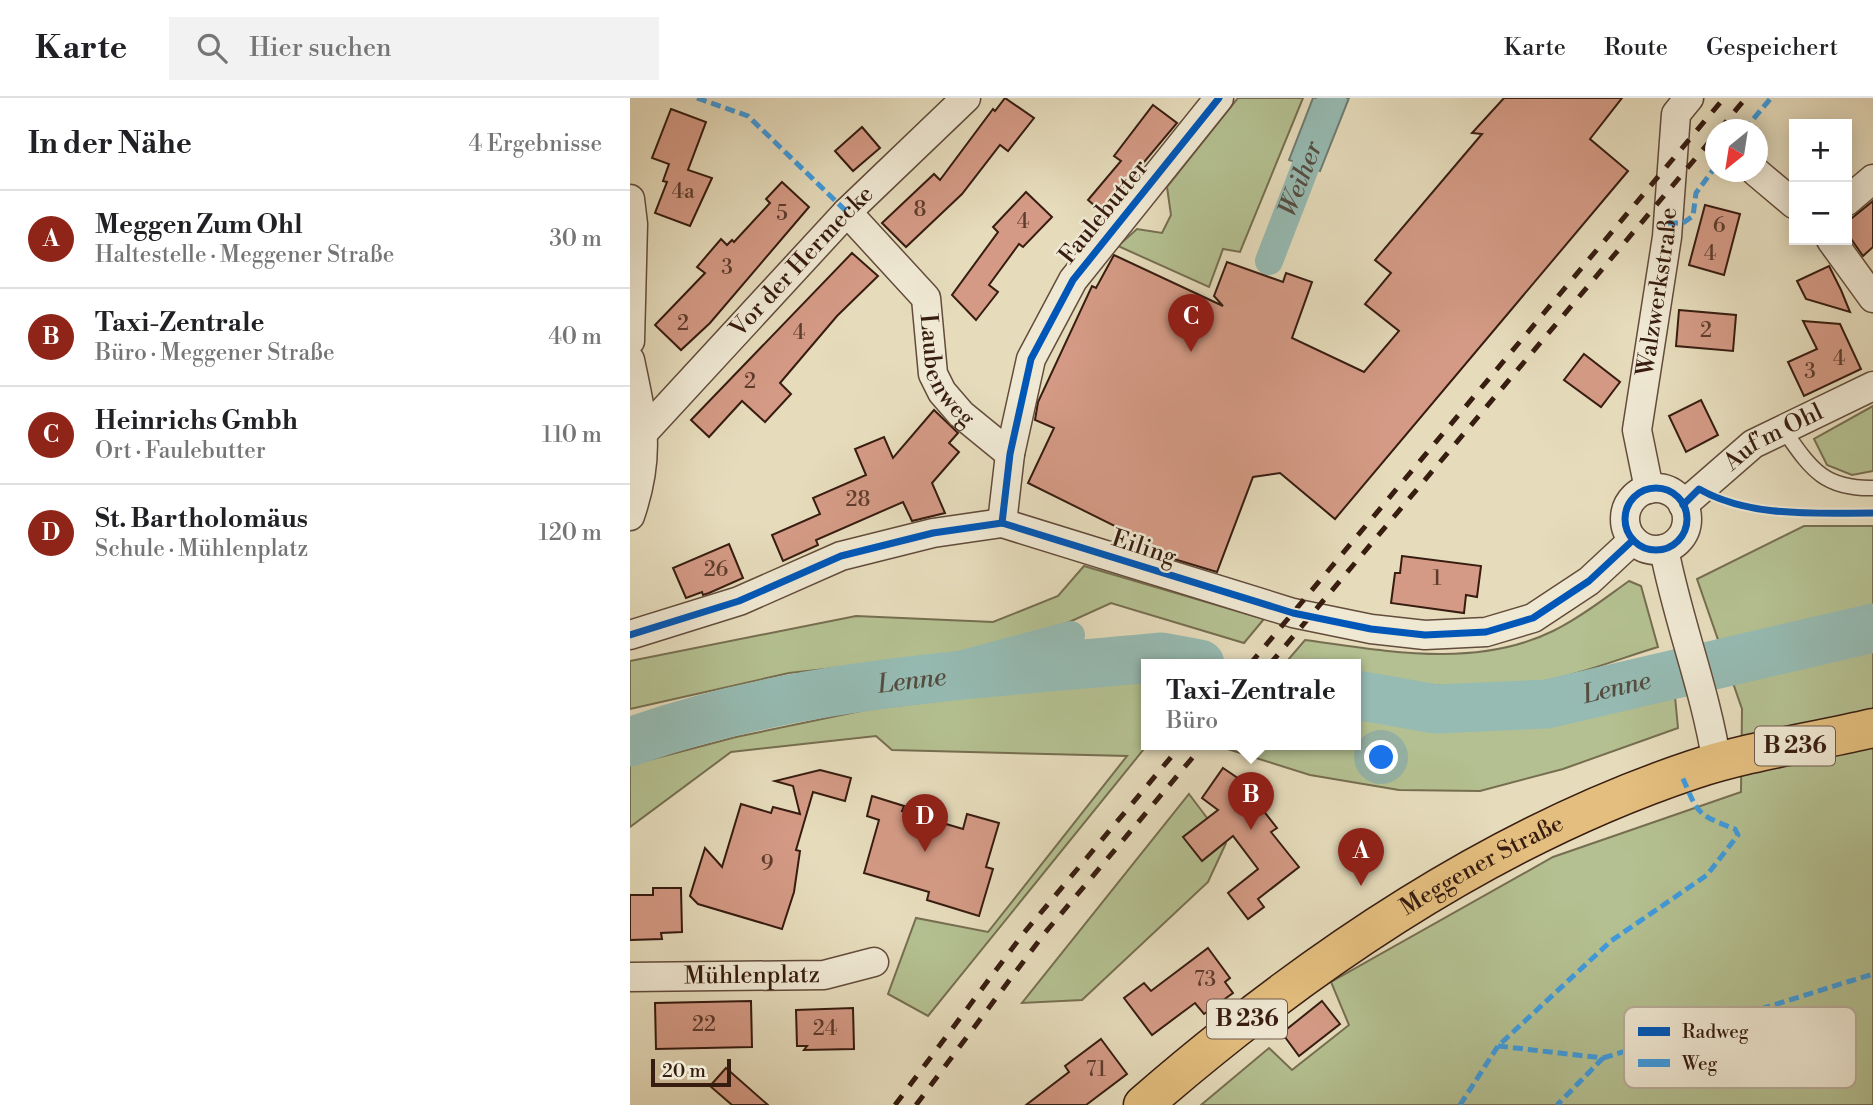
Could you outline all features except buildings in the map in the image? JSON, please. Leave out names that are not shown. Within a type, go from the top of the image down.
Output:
[{"type":"main road","name":"Meggener Straße","points":[[1143,1105],[1233,1029],[1355,940],[1534,834],[1694,770],[1873,728]]},
{"type":"street","name":"Vor der Hermecke","points":[[645,431],[847,212],[966,98]]},
{"type":"street","name":"Faulebutter","points":[[1002,523],[1010,454],[1031,359],[1073,280],[1219,98]]},
{"type":"street","name":"Walzwerkstraße","points":[[1649,489],[1637,430],[1667,237],[1676,114],[1689,98]]},
{"type":"street","points":[[1852,197],[1873,178]]},
{"type":"street","points":[[1768,182],[1789,200]]},
{"type":"street","points":[[630,199],[633,224],[630,341]]},
{"type":"street","name":"Laubenweg","points":[[847,212],[926,298],[933,374],[942,392],[961,414],[1010,454]]},
{"type":"street","points":[[1834,245],[1873,299]]},
{"type":"street","points":[[630,360],[645,431],[642,482],[630,516]]},
{"type":"street","name":"Auf'm Ohl","points":[[1683,505],[1754,444],[1873,386]]},
{"type":"street","points":[[1649,489],[1665,490],[1683,505],[1686,513],[1685,532],[1673,545],[1664,549],[1648,549],[1633,540],[1626,524],[1626,514],[1634,498],[1649,489]]},
{"type":"street","name":"Eiling","points":[[630,635],[739,601],[841,556],[933,533],[1002,523],[1293,613],[1371,629],[1425,635],[1486,632],[1533,618],[1589,580],[1633,540]]},
{"type":"street","points":[[1664,549],[1671,584],[1710,719],[1717,764]]},
{"type":"street","name":"Mühlenplatz","points":[[630,977],[824,975],[874,962]]},
{"type":"lane","points":[[1783,429],[1811,467],[1830,482],[1851,488],[1873,488]]},
{"type":"green space","points":[[1238,98],[1303,98],[1240,252],[1223,249],[1209,287],[1118,246],[1137,229],[1162,233],[1171,215],[1167,187]]},
{"type":"green space","points":[[1873,406],[1873,471],[1852,475],[1827,465],[1814,439]]},
{"type":"green space","points":[[1804,526],[1873,526],[1873,1105],[1201,1105],[1269,1048],[1292,1070],[1349,1025],[1331,982],[1553,857],[1741,792],[1742,709],[1697,579]]},
{"type":"green space","points":[[1084,566],[1264,619],[1244,643],[1111,603],[1034,638],[955,655],[789,673],[630,709],[630,661],[856,616],[993,622],[1058,596]]},
{"type":"green space","points":[[1629,581],[1641,586],[1658,647],[1558,678],[1474,687],[1402,682],[1361,676],[1361,659],[1289,659],[1305,640],[1430,654],[1493,650],[1524,643],[1583,614]]},
{"type":"green space","points":[[1141,677],[1141,750],[1143,750],[928,1016],[888,994],[916,918],[988,932],[1127,756],[892,750],[876,736],[731,752],[630,827],[630,765],[736,737],[870,709]]},
{"type":"green space","points":[[1674,686],[1678,728],[1563,769],[1480,791],[1399,790],[1310,775],[1231,750],[1361,750],[1361,712],[1438,723],[1493,725],[1549,721],[1613,706]]},
{"type":"green space","points":[[1189,794],[1226,843],[1208,882],[1082,1000],[1022,1003]]},
{"type":"water","points":[[1313,98],[1349,98],[1320,171],[1289,160]]},
{"type":"waterway","name":"Weiher","points":[[1269,261],[1332,98]]},
{"type":"waterway","name":"Lenne","points":[[1361,696],[1436,709],[1547,704],[1873,628]]},
{"type":"waterway","name":"Weiher","points":[[895,682],[1071,635]]},
{"type":"waterway","name":"Weiher","points":[[630,742],[760,705],[826,693],[960,675],[1162,657],[1173,659]]},
{"type":"railway","points":[[1254,659],[1724,98]]},
{"type":"railway","points":[[1728,119],[1746,98]]},
{"type":"railway","points":[[1274,659],[1705,147]]},
{"type":"railway","points":[[895,1105],[1023,934],[1177,750]]},
{"type":"railway","points":[[916,1105],[1044,934],[1199,750]]},
{"type":"marked path","points":[[697,98],[748,116],[847,212]]},
{"type":"marked path","points":[[1753,119],[1771,98]]},
{"type":"marked path","points":[[1668,223],[1683,223],[1693,216],[1696,193],[1705,181]]},
{"type":"marked path","points":[[1460,1105],[1498,1046],[1611,941],[1707,875],[1738,835],[1735,829],[1712,820],[1699,810],[1681,774]]},
{"type":"marked path","points":[[1767,1007],[1873,974]]},
{"type":"marked path","points":[[1498,1046],[1603,1058],[1557,1105]]},
{"type":"marked path","points":[[1603,1058],[1624,1051]]},
{"type":"cycle path","points":[[1002,523],[1010,454],[1031,359],[1073,280],[1219,98]]},
{"type":"cycle path","points":[[1656,488],[1678,497],[1687,519],[1678,541],[1656,550],[1634,541],[1625,519],[1634,497],[1656,488]]},
{"type":"cycle path","points":[[1683,505],[1699,489],[1740,505],[1761,509],[1806,513],[1873,513]]},
{"type":"cycle path","points":[[630,635],[739,601],[841,556],[933,533],[1002,523],[1293,613],[1371,629],[1425,635],[1486,632],[1533,618],[1589,581],[1633,540]]},
{"type":"place","name":"Heinrichs Gmbh","points":[[1191,352]]},
{"type":"place","name":"Taxi-Zentrale","points":[[1251,830]]},
{"type":"place","name":"St. Bartholomäus","points":[[925,852]]},
{"type":"place","name":"Meggen Zum Ohl","points":[[1361,886]]}]
